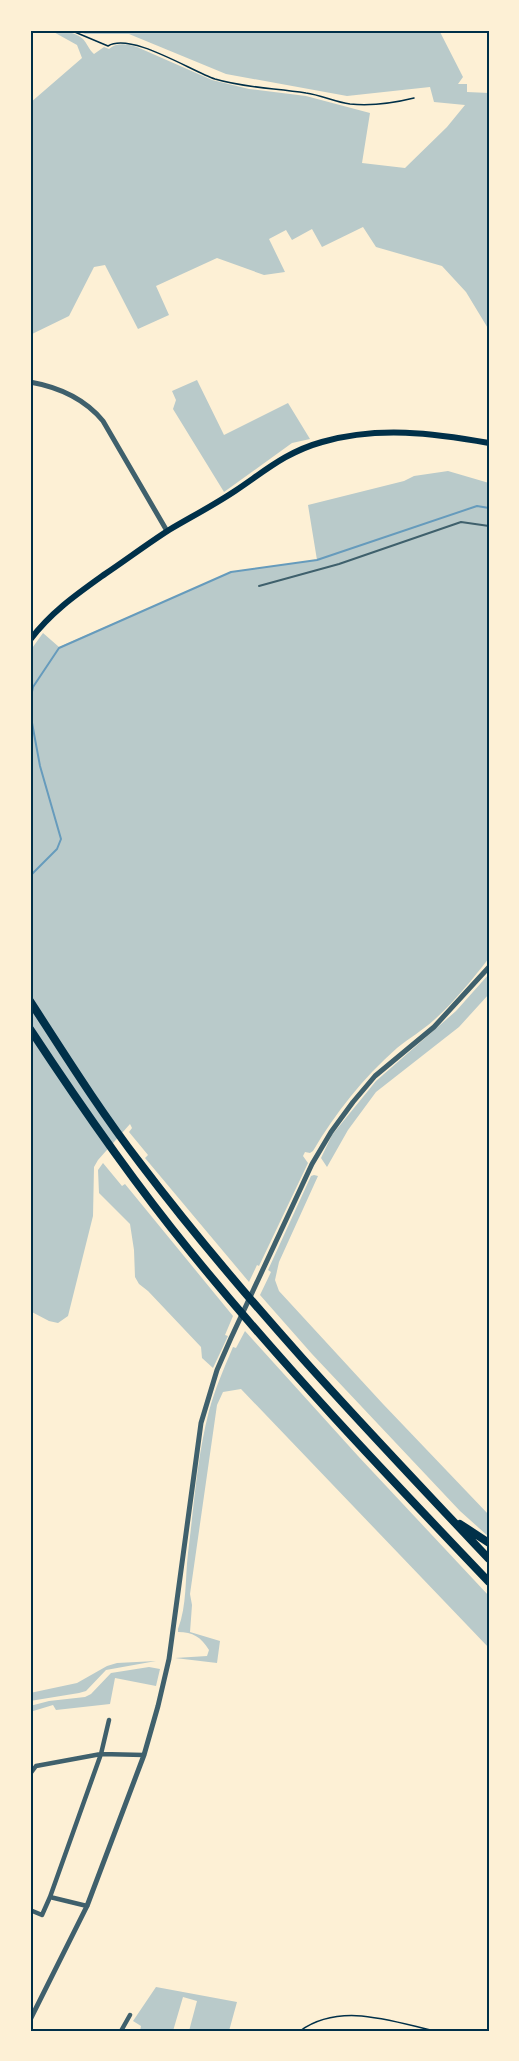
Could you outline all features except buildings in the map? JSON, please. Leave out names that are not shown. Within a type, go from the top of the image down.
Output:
[{"type":"highway","points":[[30,1001],[82,1081],[140,1162],[202,1241],[271,1324],[489,1559]]},
{"type":"highway","points":[[30,1029],[128,1172],[189,1250],[312,1394],[489,1582]]},
{"type":"highway","points":[[448,1516],[489,1543]]},
{"type":"main road","points":[[30,640],[53,613],[70,599],[166,531],[235,491],[282,457],[324,441],[369,433],[420,432],[489,443]]},
{"type":"street","points":[[30,382],[53,387],[84,403],[95,412],[103,421],[166,531]]},
{"type":"street","points":[[30,2020],[87,1906],[144,1755],[158,1706],[174,1629],[201,1423],[214,1379],[231,1338],[312,1164],[331,1132],[375,1076],[434,1027],[489,967]]},
{"type":"street","points":[[30,1910],[42,1915],[50,1897],[101,1754],[110,1720]]},
{"type":"street","points":[[30,1774],[36,1766],[101,1754],[144,1755]]},
{"type":"street","points":[[50,1897],[87,1906]]},
{"type":"street","points":[[121,2031],[130,2015]]},
{"type":"lane","points":[[259,586],[339,564],[461,522],[489,526]]},
{"type":"path","points":[[70,30],[108,46],[114,43],[138,45],[213,78],[249,87],[307,93],[350,104],[392,103],[414,98]]},
{"type":"path","points":[[300,2031],[318,2020],[363,2015],[435,2031]]},
{"type":"shaded area","points":[[50,30],[59,30],[79,36],[94,54],[104,47],[109,49],[119,44],[130,45],[212,80],[249,89],[306,96],[370,113],[362,163],[405,168],[447,127],[465,105],[434,102],[430,87],[347,96],[226,74],[129,34],[85,34],[76,30],[439,30],[463,77],[458,84],[467,84],[467,92],[489,93],[489,330],[466,292],[442,266],[376,247],[363,227],[322,247],[312,229],[292,240],[286,230],[269,239],[285,272],[264,275],[217,258],[156,286],[169,315],[138,329],[105,265],[94,267],[69,316],[30,335],[30,103],[82,58],[77,45]]},
{"type":"shaded area","points":[[197,380],[224,435],[288,403],[310,439],[292,443],[224,492],[173,409],[176,400],[172,391]]},
{"type":"shaded area","points":[[448,471],[489,483],[489,958],[441,1013],[397,1048],[373,1071],[341,1109],[313,1151],[305,1152],[303,1156],[308,1163],[259,1266],[257,1265],[249,1282],[145,1158],[148,1155],[129,1132],[132,1128],[130,1124],[94,1167],[93,1216],[68,1316],[58,1323],[49,1321],[30,1311],[30,651],[43,633],[59,647],[231,572],[317,560],[308,505],[404,481],[414,476]]},
{"type":"shaded area","points":[[489,974],[489,994],[459,1027],[376,1092],[348,1130],[327,1167],[321,1158],[332,1135],[376,1081],[456,1011]]},
{"type":"shaded area","points":[[103,1163],[122,1186],[125,1184],[233,1316],[225,1335],[228,1336],[213,1368],[202,1358],[201,1347],[139,1284],[135,1277],[130,1224],[99,1193],[98,1170]]},
{"type":"shaded area","points":[[311,1176],[318,1176],[279,1262],[275,1280],[279,1291],[489,1515],[489,1537],[460,1511],[312,1354],[260,1295],[271,1272],[268,1270]]},
{"type":"shaded area","points":[[245,1331],[489,1596],[489,1648],[241,1389],[223,1392],[217,1405],[190,1594],[192,1605],[190,1632],[220,1641],[217,1663],[175,1658],[207,1656],[209,1650],[196,1636],[178,1632],[178,1629],[184,1601],[194,1500],[205,1428],[211,1403],[223,1371],[233,1347],[236,1348]]},
{"type":"shaded area","points":[[156,1661],[106,1670],[86,1691],[30,1701],[30,1693],[77,1683],[107,1666],[117,1663]]},
{"type":"shaded area","points":[[149,1667],[160,1669],[156,1686],[115,1678],[110,1704],[56,1710],[53,1705],[30,1712],[30,1706],[49,1701],[85,1697],[91,1694],[111,1673]]},
{"type":"shaded area","points":[[156,1987],[237,2002],[229,2031],[189,2031],[197,2001],[183,1997],[173,2031],[140,2031],[141,2026],[133,2021]]},
{"type":"waterway","points":[[30,701],[33,687],[59,648],[231,572],[317,560],[477,506],[489,508]]},
{"type":"waterway","points":[[30,712],[40,766],[61,839],[57,849],[30,876]]}]
